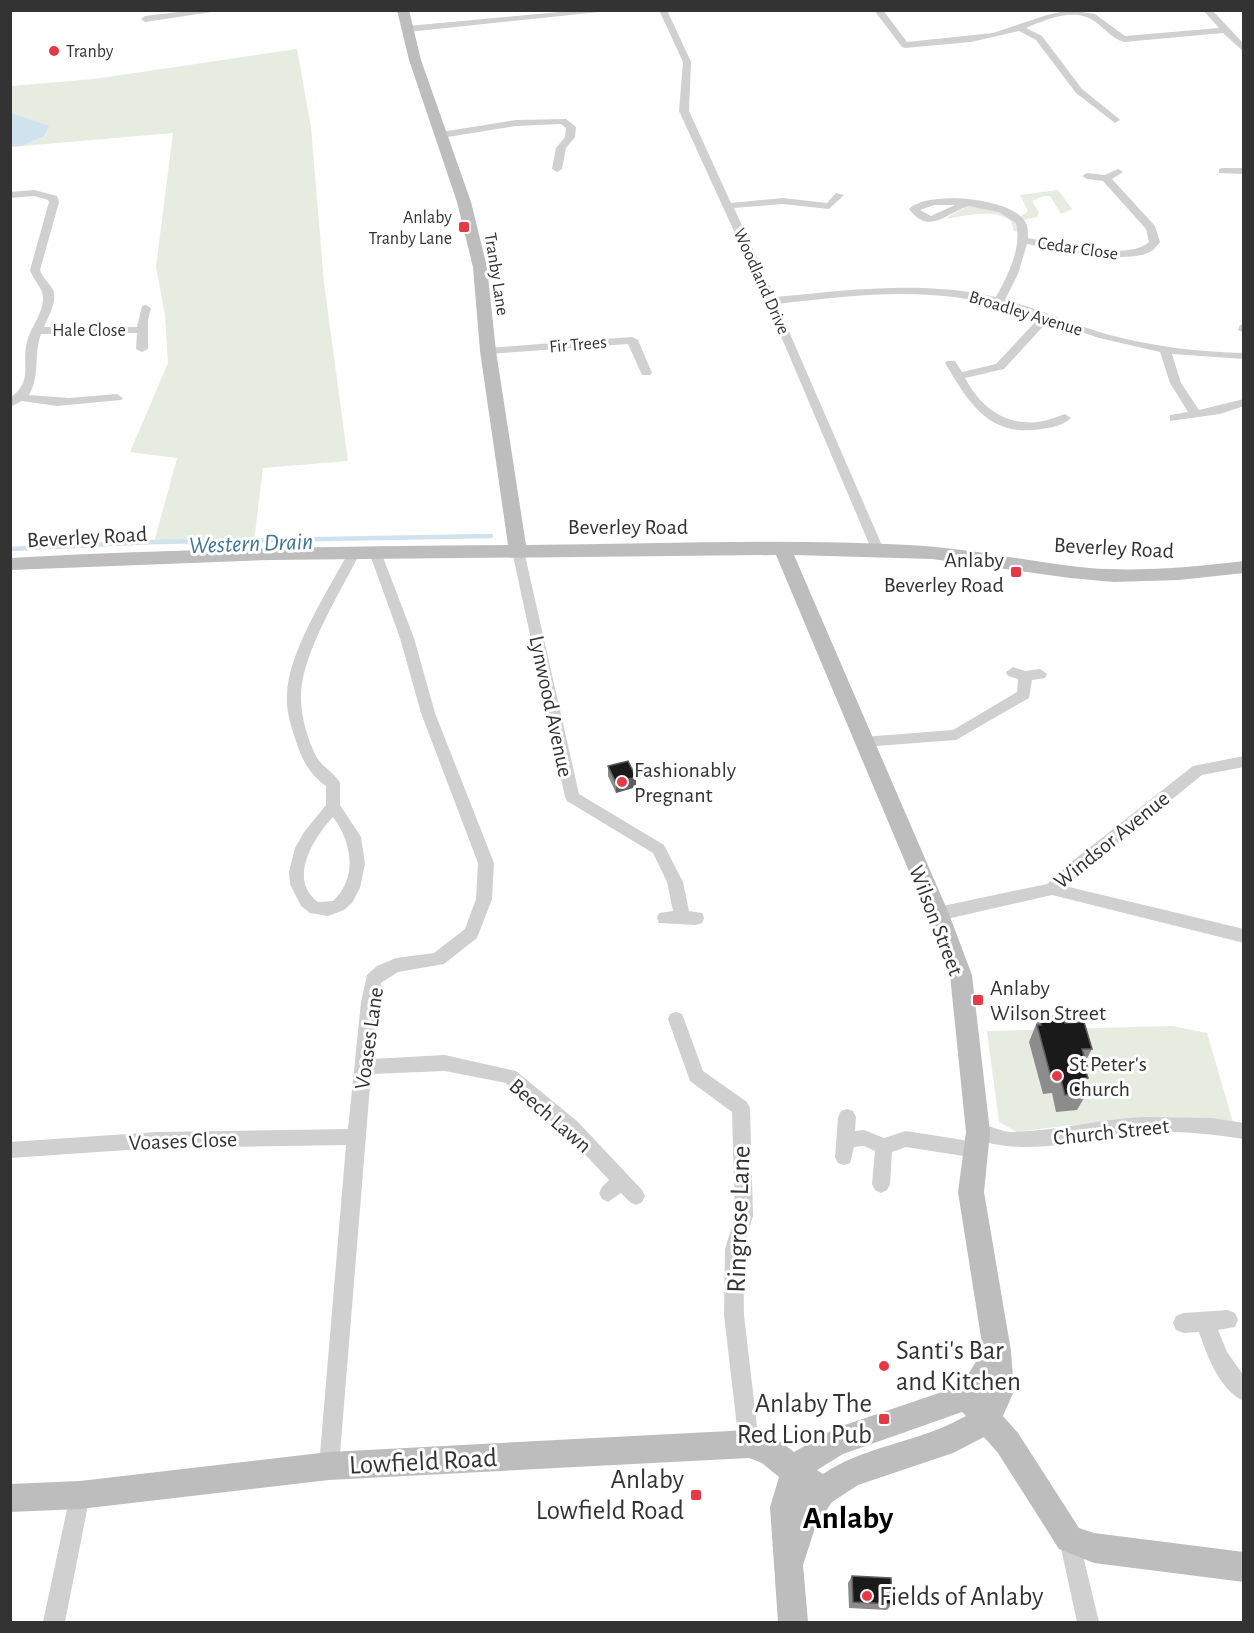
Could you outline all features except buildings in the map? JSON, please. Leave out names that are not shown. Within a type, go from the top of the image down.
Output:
[{"type":"main road","name":"Tranby Lane","points":[[403,10],[415,60],[464,202],[480,267],[488,351],[518,551]]},
{"type":"main road","name":"Beverley Road","points":[[10,564],[152,556],[782,549],[931,551],[1073,572],[1148,576],[1201,573],[1244,567]]},
{"type":"main road","name":"Wilson Street","points":[[782,549],[938,914],[961,975],[977,1141],[971,1192],[997,1351],[1000,1391],[987,1419]]},
{"type":"main road","points":[[793,1623],[784,1507],[796,1469],[809,1458],[836,1442],[949,1404],[966,1395],[981,1382],[997,1351]]},
{"type":"main road","points":[[966,1395],[1008,1443],[1069,1539],[1094,1548],[1244,1567]]},
{"type":"main road","points":[[789,1564],[803,1521],[822,1492],[850,1473],[953,1439],[987,1419]]},
{"type":"main road","name":"Lowfield Road","points":[[10,1498],[80,1495],[329,1466],[749,1444],[771,1452],[796,1469],[822,1492]]},
{"type":"street","points":[[145,19],[221,10]]},
{"type":"street","points":[[408,29],[614,10]]},
{"type":"street","name":"Woodland Drive","points":[[663,10],[687,62],[684,111],[771,301],[878,550]]},
{"type":"street","points":[[878,10],[905,45],[986,38],[1047,17],[1088,12],[1114,35],[1128,39],[1222,30]]},
{"type":"street","points":[[1207,10],[1222,30],[1244,50]]},
{"type":"street","points":[[1018,27],[1039,38],[1054,61],[1079,91],[1115,120]]},
{"type":"street","points":[[441,135],[516,123],[563,121],[571,127],[570,137],[561,148],[557,169]]},
{"type":"street","points":[[1216,170],[1244,171]]},
{"type":"street","points":[[1087,176],[1106,178],[1118,172]]},
{"type":"street","name":"Cedar Close","points":[[1022,240],[1114,255],[1131,255],[1151,249],[1156,236],[1106,178]]},
{"type":"street","points":[[10,195],[45,194],[54,200],[35,270],[49,296],[31,350],[32,375],[25,393],[10,404]]},
{"type":"street","points":[[728,206],[783,201],[829,206],[839,195]]},
{"type":"street","points":[[963,204],[987,205],[1010,212],[1021,222],[1022,240],[1012,277],[999,301]]},
{"type":"street","name":"Broadley Avenue","points":[[771,301],[896,288],[951,291],[999,301],[1105,337],[1165,348],[1225,356],[1244,356]]},
{"type":"street","name":"Hale Close","points":[[142,349],[142,330],[146,308]]},
{"type":"street","points":[[960,376],[1000,367],[1046,317]]},
{"type":"street","name":"Hale Close","points":[[36,330],[77,332],[142,330]]},
{"type":"street","name":"Fir Trees","points":[[488,351],[632,340],[645,374]]},
{"type":"street","points":[[1165,348],[1169,372],[1176,388],[1196,414]]},
{"type":"street","points":[[951,363],[970,396],[990,417],[1004,425],[1022,427],[1062,423]]},
{"type":"street","points":[[21,397],[42,402],[65,403],[117,398]]},
{"type":"street","points":[[1174,418],[1220,410],[1244,402]]},
{"type":"street","name":"Lynwood Avenue","points":[[518,551],[572,797],[658,849],[689,917],[665,918]]},
{"type":"street","name":"Voases Lane","points":[[329,1466],[356,1137],[373,980],[383,971],[396,965],[438,959],[471,933],[484,899],[486,863],[428,713],[407,638],[375,552]]},
{"type":"street","points":[[333,807],[313,832],[301,853],[296,870],[297,886],[305,901],[316,908],[333,907],[344,901],[356,884],[356,845],[350,830],[333,807],[333,783],[321,776],[306,753],[295,716],[294,691],[300,664],[354,553]]},
{"type":"street","points":[[863,742],[956,735],[1024,694],[1019,674],[1040,674]]},
{"type":"street","name":"Windsor Avenue","points":[[938,914],[1052,889],[1075,867],[1198,770],[1244,760]]},
{"type":"street","points":[[1052,889],[1244,936]]},
{"type":"street","name":"Ringrose Lane","points":[[676,1019],[696,1076],[741,1108],[744,1216],[734,1249],[734,1315],[749,1444]]},
{"type":"street","name":"Beech Lawn","points":[[363,1067],[445,1063],[510,1076],[572,1128],[615,1187],[636,1196]]},
{"type":"street","points":[[847,1117],[845,1148],[864,1138],[884,1146],[882,1184]]},
{"type":"street","name":"Church Street","points":[[884,1146],[906,1139],[1010,1140],[1086,1133],[1105,1127],[1142,1125],[1212,1125],[1244,1131]]},
{"type":"street","name":"Voases Close","points":[[10,1150],[157,1140],[356,1137]]},
{"type":"street","points":[[1183,1323],[1228,1320]]},
{"type":"street","points":[[1205,1322],[1225,1369],[1244,1391]]},
{"type":"street","points":[[54,1623],[80,1495]]},
{"type":"street","points":[[1069,1539],[1088,1623]]},
{"type":"shaded area","points":[[297,49],[311,127],[324,283],[348,461],[263,468],[254,541],[154,542],[177,458],[130,452],[168,363],[165,315],[156,267],[173,133],[22,146],[44,136],[11,113],[11,86],[94,79]]},
{"type":"shaded area","points":[[1058,190],[1072,209],[1061,214],[1050,196],[1043,196],[1032,201],[1039,212],[1037,217],[1024,220],[1021,216],[1028,211],[1020,195]]},
{"type":"shaded area","points":[[967,206],[994,209],[1016,220],[1019,232],[1014,231],[1011,221],[996,215],[979,214],[945,219]]},
{"type":"shaded area","points":[[1172,1026],[1207,1033],[1233,1122],[1152,1118],[1017,1132],[999,1122],[987,1031]]},
{"type":"water","points":[[11,113],[49,126],[44,136],[22,146],[11,147]]},
{"type":"waterway","name":"Western Drain","points":[[10,549],[154,542],[491,536]]},
{"type":"place","name":"Tranby","points":[[54,51]]},
{"type":"place","name":"Anlaby Tranby Lane","points":[[464,227]]},
{"type":"place","name":"Anlaby Beverley Road","points":[[1016,572]]},
{"type":"place","name":"Fashionably Pregnant","points":[[622,782]]},
{"type":"place","name":"Anlaby Wilson Street","points":[[978,1000]]},
{"type":"place","name":"St Peter's Church","points":[[1057,1076]]},
{"type":"place","name":"Santi's Bar and Kitchen","points":[[884,1366]]},
{"type":"place","name":"Anlaby The Red Lion Pub","points":[[884,1419]]},
{"type":"place","name":"Anlaby Lowfield Road","points":[[696,1495]]},
{"type":"place","name":"Fields of Anlaby","points":[[867,1596]]},
{"type":"district","name":"Anlaby","points":[[848,1517]]}]
